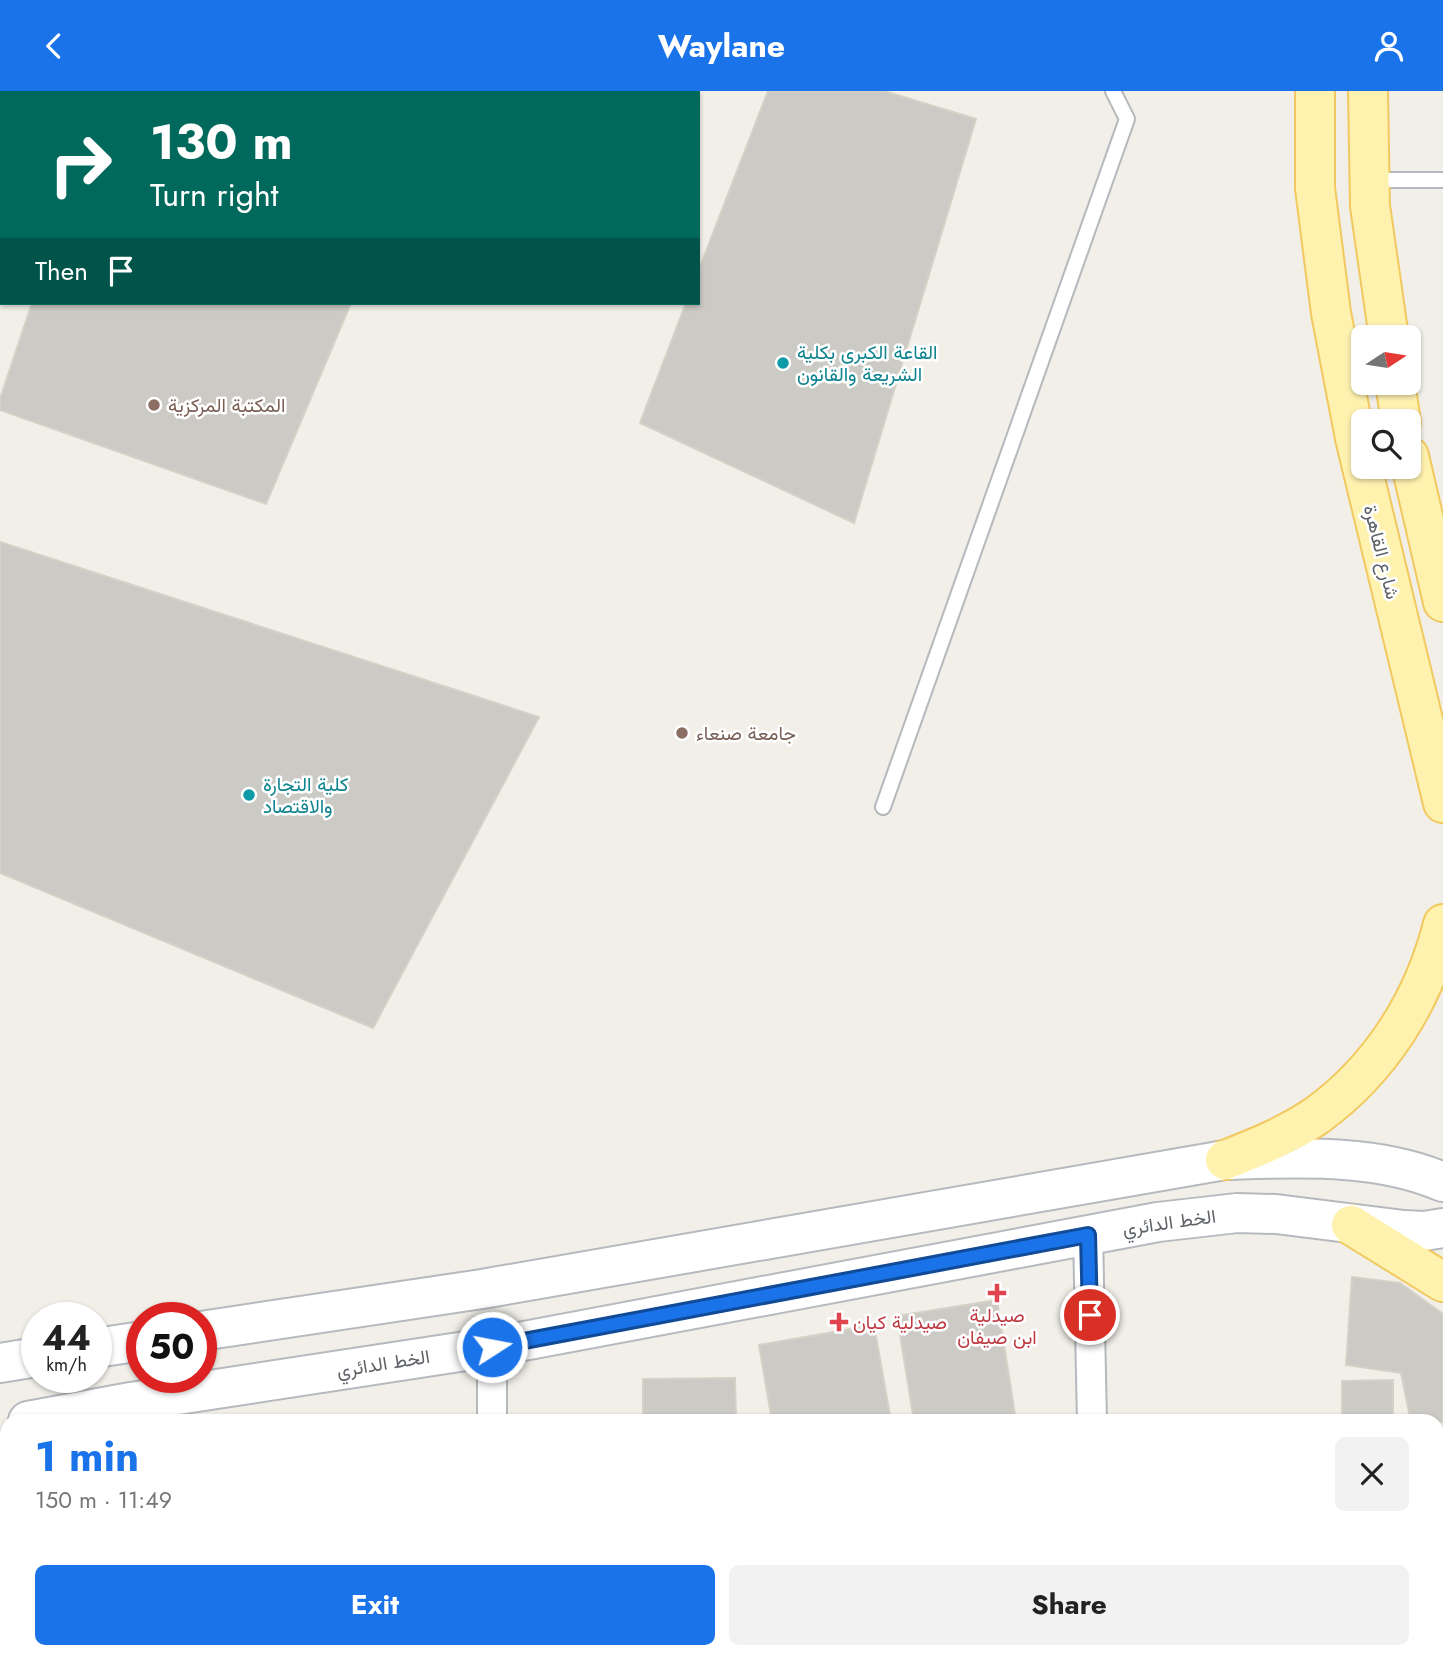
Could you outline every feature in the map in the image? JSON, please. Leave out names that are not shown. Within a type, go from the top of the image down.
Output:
[{"type":"main road","name":"شارع القاهرة","points":[[1315,91],[1315,188],[1331,313],[1354,438],[1433,719],[1443,803]]},
{"type":"main road","points":[[1368,91],[1370,206],[1387,325]]},
{"type":"main road","points":[[1414,479],[1443,602]]},
{"type":"main road","points":[[1225,1160],[1272,1141],[1316,1116],[1355,1083],[1389,1044],[1416,1001],[1436,954],[1443,924]]},
{"type":"main road","points":[[217,1329],[482,1289],[1225,1160],[1310,1160],[1396,1166],[1443,1182]]},
{"type":"main road","name":"الخط الدائري","points":[[66,1414],[492,1347],[1158,1222],[1237,1213],[1276,1214],[1414,1231],[1443,1228]]},
{"type":"main road","points":[[1351,1225],[1443,1282]]},
{"type":"main road","points":[[482,1289],[492,1347]]},
{"type":"main road","points":[[0,1363],[21,1360]]},
{"type":"street","points":[[1088,1235],[1092,1414]]},
{"type":"street","points":[[492,1347],[492,1414]]},
{"type":"lane","points":[[883,807],[1127,119],[1113,91]]},
{"type":"lane","points":[[1369,180],[1443,180]]},
{"type":"building","name":"القاعة الكبرى بكلية الشريعة والقانون","points":[[768,91],[884,91],[976,119],[854,523],[640,423],[685,305],[700,305],[700,267]]},
{"type":"building","name":"المكتبة المركزية","points":[[31,305],[350,305],[266,504],[0,410],[0,399]]},
{"type":"building","name":"كلية التجارة والاقتصاد","points":[[0,542],[539,717],[373,1028],[0,873]]},
{"type":"building","points":[[1352,1277],[1400,1283],[1443,1314],[1443,1414],[1409,1414],[1401,1373],[1346,1365]]},
{"type":"building","points":[[997,1300],[1015,1414],[913,1414],[897,1316]]},
{"type":"building","points":[[874,1325],[890,1414],[771,1414],[759,1345]]},
{"type":"building","points":[[735,1378],[736,1414],[643,1414],[643,1379]]},
{"type":"building","points":[[1393,1380],[1393,1414],[1342,1414],[1342,1381]]},
{"type":"place","name":"القاعة الكبرى بكلية الشريعة والقانون","points":[[783,363]]},
{"type":"place","name":"المكتبة المركزية","points":[[154,405]]},
{"type":"place","name":"جامعة صنعاء","points":[[682,733]]},
{"type":"place","name":"كلية التجارة والاقتصاد","points":[[249,795]]},
{"type":"place","name":"صيدلية ابن صيفان","points":[[997,1293]]},
{"type":"place","name":"صيدلية كيان","points":[[839,1322]]},
{"type":"route","points":[[492,1347],[1088,1235],[1090,1315]]}]
